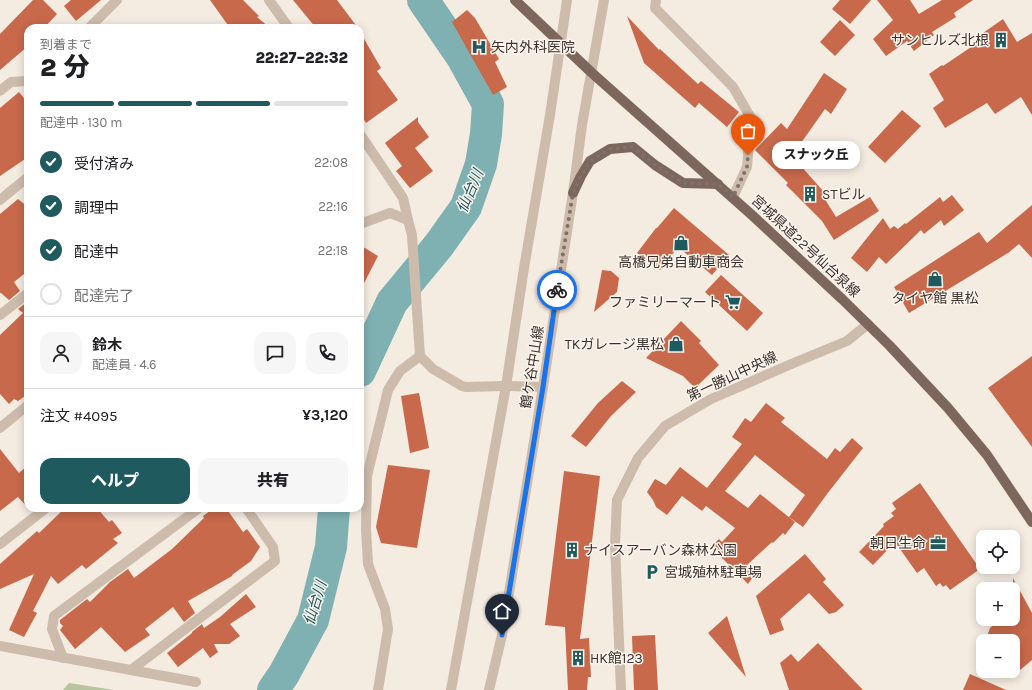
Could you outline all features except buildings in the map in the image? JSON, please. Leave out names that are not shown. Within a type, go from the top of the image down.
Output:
[{"type":"main road","name":"宮城県道22号仙台泉線","points":[[514,0],[592,73],[733,197],[837,294],[889,345],[948,408],[986,455],[1032,522]]},
{"type":"main road","points":[[573,193],[590,161],[610,149],[633,147],[655,165],[683,183],[718,184]]},
{"type":"street","points":[[93,24],[117,0]]},
{"type":"street","points":[[269,0],[285,24]]},
{"type":"street","points":[[451,690],[506,386],[567,0]]},
{"type":"street","name":"鶴ケ谷中山線","points":[[489,690],[502,635],[543,387],[582,125],[604,0]]},
{"type":"street","points":[[656,0],[655,8],[733,87],[750,118],[747,167],[733,197]]},
{"type":"street","points":[[0,90],[11,82],[24,81]]},
{"type":"street","points":[[364,140],[403,198],[412,236],[420,356],[433,369],[462,386],[543,387]]},
{"type":"street","points":[[0,200],[24,181]]},
{"type":"street","points":[[364,222],[390,212],[408,220]]},
{"type":"street","points":[[0,315],[24,295]]},
{"type":"street","name":"第一勝山中央線","points":[[621,690],[615,544],[617,500],[638,458],[665,426],[711,399],[847,341],[868,324]]},
{"type":"street","points":[[378,690],[388,629],[384,608],[368,564],[366,530],[367,476],[388,390],[400,371],[420,356]]},
{"type":"street","points":[[0,428],[24,408]]},
{"type":"street","points":[[0,544],[41,512]]},
{"type":"street","points":[[63,658],[52,628],[54,616],[194,512]]},
{"type":"street","points":[[131,670],[275,561],[273,547],[249,512]]},
{"type":"street","points":[[0,646],[196,682]]},
{"type":"green space","points":[[69,683],[114,690],[63,690]]},
{"type":"waterway","name":"仙台川","points":[[364,362],[392,302],[439,245],[466,207],[481,164],[486,134],[488,104],[462,57],[423,0]]},
{"type":"waterway","name":"仙台川","points":[[273,690],[284,674],[313,620],[331,547],[334,512]]},
{"type":"way so far","points":[[557,290],[573,193],[590,161],[610,149],[633,147],[655,165],[683,183],[718,184],[733,197],[747,167],[748,155]]},
{"type":"place","name":"サンヒルズ北根","points":[[1001,40]]},
{"type":"place","name":"矢内外科医院","points":[[479,47]]},
{"type":"place","name":"スナック丘","points":[[748,155]]},
{"type":"place","name":"STビル","points":[[810,194]]},
{"type":"place","name":"高橋兄弟自動車商会","points":[[681,243]]},
{"type":"place","name":"タイヤ館 黒松","points":[[935,279]]},
{"type":"place","name":"ファミリーマート","points":[[733,302]]},
{"type":"place","name":"TKガレージ黒松","points":[[676,344]]},
{"type":"place","name":"朝日生命","points":[[938,543]]},
{"type":"place","name":"ナイスアーバン森林公園","points":[[572,550]]},
{"type":"place","name":"宮城殖林駐車場","points":[[652,572]]},
{"type":"place","name":"HK館123","points":[[578,658]]},
{"type":"route","points":[[502,635],[543,387],[557,290]]}]
